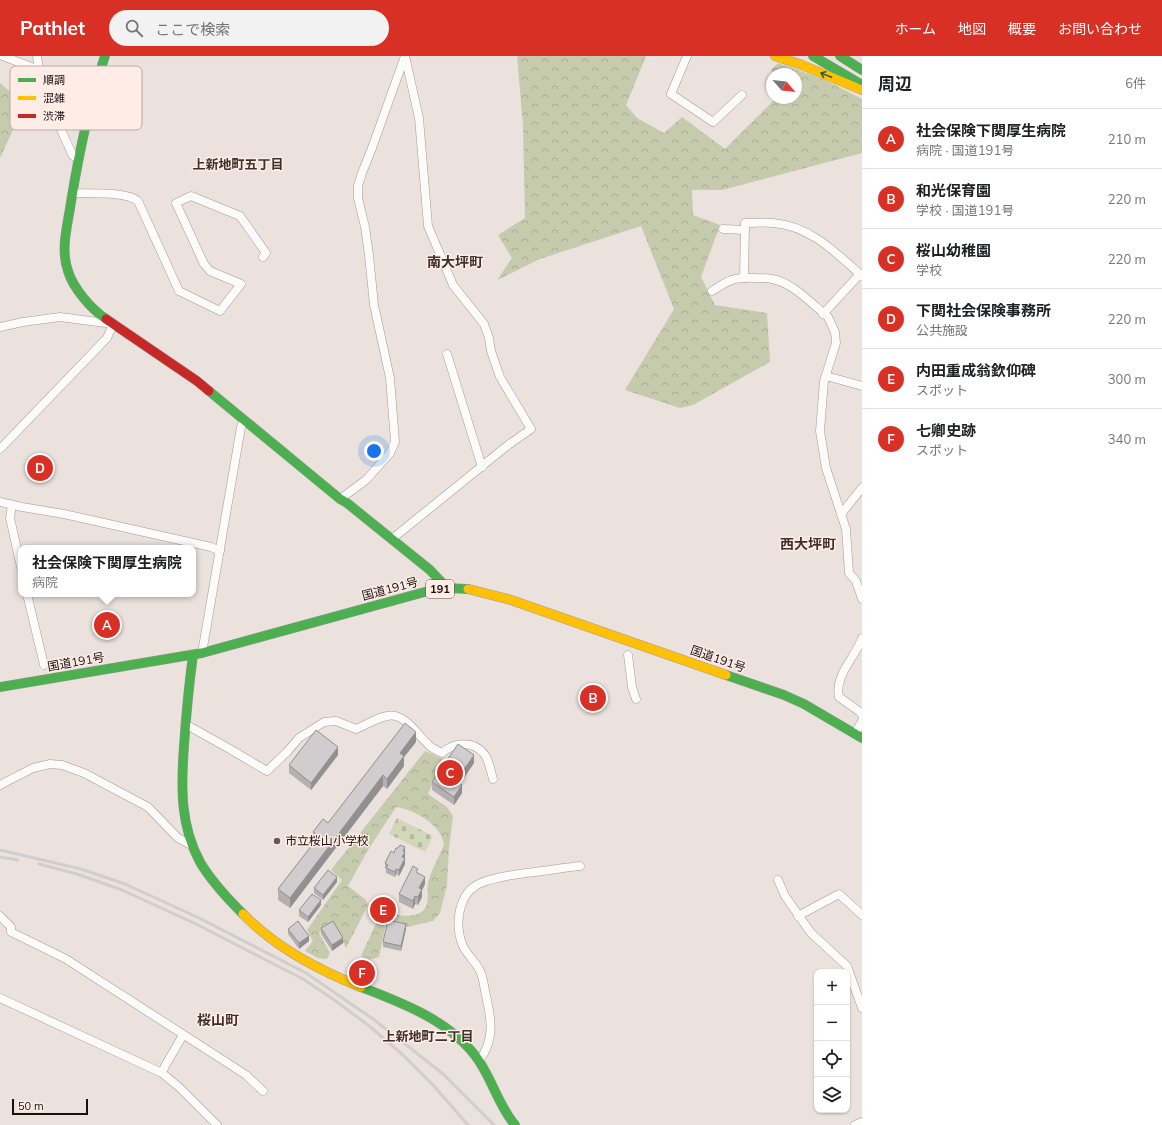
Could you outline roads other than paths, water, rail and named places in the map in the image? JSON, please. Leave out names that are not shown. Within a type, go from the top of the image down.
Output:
[{"type":"main road","points":[[102,66],[105,56]]},
{"type":"main road","points":[[775,56],[802,65],[862,90]]},
{"type":"main road","points":[[813,56],[862,84]]},
{"type":"main road","points":[[840,56],[862,70]]},
{"type":"main road","points":[[85,130],[78,159],[65,241],[66,267],[85,300],[97,313],[197,381],[340,499],[348,503],[430,570],[447,588]]},
{"type":"main road","name":"国道191号","points":[[0,687],[198,654],[432,590],[465,588],[511,600],[776,692],[804,704],[858,736]]},
{"type":"main road","points":[[198,654],[185,724],[181,777],[182,801],[193,846],[199,861],[225,896],[245,918],[282,948],[308,963],[403,1004],[442,1025],[473,1053],[479,1061],[506,1114],[515,1125]]},
{"type":"street","points":[[3,56],[29,66]]},
{"type":"street","points":[[37,56],[38,66]]},
{"type":"street","points":[[392,539],[508,445],[532,429],[500,377],[484,324],[452,285],[428,226],[419,118],[414,90],[405,56]]},
{"type":"street","points":[[340,499],[366,480],[390,453],[395,442],[390,378],[374,305],[369,255],[365,227],[358,198],[358,186],[405,56]]},
{"type":"street","points":[[687,56],[671,94],[713,122],[742,96]]},
{"type":"street","points":[[61,130],[73,156],[78,159]]},
{"type":"street","points":[[73,193],[123,194],[133,197],[138,201],[179,291],[220,311],[241,284],[210,271],[204,264],[176,203],[191,196],[240,216],[266,252],[263,257]]},
{"type":"street","points":[[744,278],[745,223],[774,223],[807,232],[823,241],[861,275],[823,314]]},
{"type":"street","points":[[723,229],[745,230]]},
{"type":"street","points":[[712,291],[735,278],[772,279],[792,287],[832,323],[836,337],[836,344],[824,381],[820,431],[826,468],[846,529],[849,573],[856,581],[860,580],[862,599]]},
{"type":"street","points":[[0,327],[60,317],[113,324],[107,338],[0,449]]},
{"type":"street","points":[[446,354],[482,466]]},
{"type":"street","points":[[826,376],[862,386]]},
{"type":"street","points":[[198,654],[220,551],[241,427],[244,420]]},
{"type":"street","points":[[842,514],[862,488]]},
{"type":"street","points":[[0,502],[211,547],[220,551]]},
{"type":"street","points":[[12,505],[10,518],[18,554]]},
{"type":"street","points":[[29,597],[44,665]]},
{"type":"street","points":[[862,638],[850,659],[838,691],[839,697],[862,714]]},
{"type":"street","points":[[628,655],[632,687],[636,699]]},
{"type":"street","points":[[185,724],[235,751],[267,771],[299,738],[324,722],[336,721],[356,729],[372,721],[388,716],[396,716],[410,725],[431,747],[442,753],[447,748],[460,744],[466,744],[477,749],[486,757],[493,779]]},
{"type":"street","points":[[858,736],[862,721]]},
{"type":"street","points":[[0,785],[33,768],[50,764],[62,765],[84,773],[148,807],[178,838],[193,846]]},
{"type":"street","points":[[479,1061],[486,1052],[491,1031],[491,1022],[480,971],[464,948],[461,940],[458,923],[464,899],[470,890],[481,883],[504,876],[580,866]]},
{"type":"street","points":[[778,880],[785,896],[811,933],[847,966],[862,1008]]},
{"type":"street","points":[[798,916],[839,894],[862,915]]},
{"type":"street","points":[[0,916],[11,927],[11,932],[66,959],[246,1075],[263,1091]]},
{"type":"street","points":[[0,998],[162,1073],[180,1088],[217,1125]]},
{"type":"street","points":[[162,1073],[183,1035]]},
{"type":"street","points":[[855,1125],[862,1122]]},
{"type":"railway","points":[[0,850],[81,869],[125,884],[199,918],[306,973],[373,1019],[443,1074],[494,1125]]},
{"type":"railway","points":[[0,857],[18,860]]},
{"type":"railway","points":[[39,864],[77,874],[122,890],[196,924],[303,979],[368,1025],[403,1055],[433,1085],[468,1125]]},
{"type":"place","name":"下関社会保険事務所","points":[[40,468]]},
{"type":"place","name":"社会保険下関厚生病院","points":[[107,625]]},
{"type":"place","name":"和光保育園","points":[[593,698]]},
{"type":"place","name":"桜山幼稚園","points":[[450,773]]},
{"type":"place","name":"市立桜山小学校","points":[[277,841]]},
{"type":"place","name":"内田重成翁欽仰碑","points":[[383,910]]},
{"type":"place","name":"七卿史跡","points":[[362,973]]},
{"type":"district","name":"上新地町五丁目","points":[[238,164]]},
{"type":"district","name":"南大坪町","points":[[455,262]]},
{"type":"district","name":"西大坪町","points":[[808,544]]},
{"type":"district","name":"桜山町","points":[[218,1020]]},
{"type":"district","name":"上新地町二丁目","points":[[428,1036]]}]
